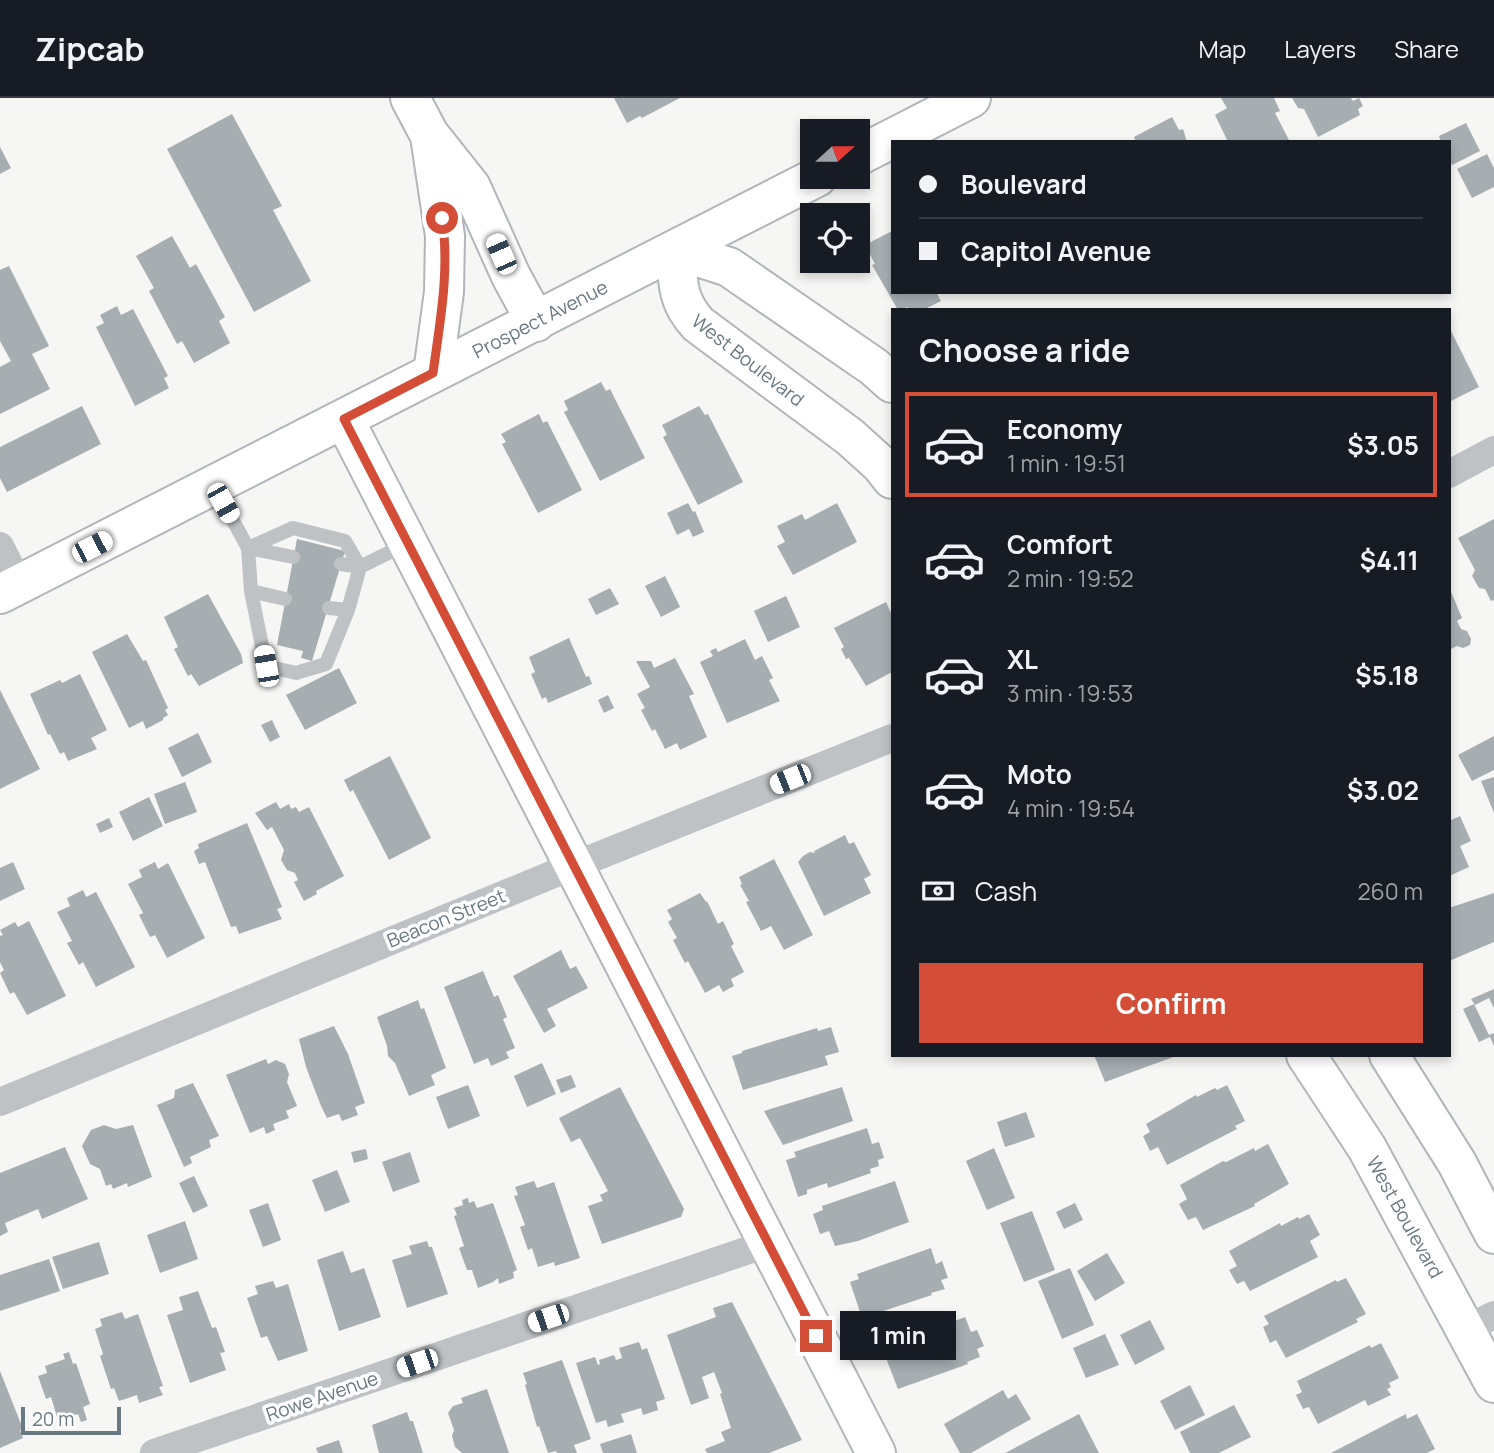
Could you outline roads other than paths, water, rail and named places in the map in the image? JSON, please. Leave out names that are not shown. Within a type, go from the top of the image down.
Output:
[{"type":"main road","points":[[410,98],[429,134],[471,187],[511,276],[536,321]]},
{"type":"main road","points":[[870,150],[971,98]]},
{"type":"main road","points":[[429,134],[446,258],[433,373]]},
{"type":"main road","name":"Prospect Avenue","points":[[10,589],[800,186]]},
{"type":"main road","points":[[676,250],[729,267],[874,367],[891,382]]},
{"type":"main road","name":"West Boulevard","points":[[676,250],[680,296],[685,310],[698,324],[850,437],[891,478]]},
{"type":"main road","points":[[344,419],[876,1453]]},
{"type":"main road","name":"West Boulevard","points":[[1307,1057],[1480,1322],[1494,1383]]},
{"type":"main road","points":[[1390,1057],[1457,1163],[1494,1234]]},
{"type":"street","points":[[1451,473],[1494,450]]},
{"type":"street","points":[[0,546],[10,589]]},
{"type":"street","name":"Beacon Street","points":[[0,1102],[891,738]]},
{"type":"street","name":"Rowe Avenue","points":[[154,1453],[769,1243]]},
{"type":"lane","points":[[214,485],[248,548],[251,591],[266,666],[296,673],[326,664],[348,610],[360,567],[345,541],[293,528],[248,548]]},
{"type":"lane","points":[[341,564],[360,567],[408,543]]},
{"type":"lane","points":[[248,548],[293,557]]},
{"type":"lane","points":[[251,591],[285,599]]},
{"type":"lane","points":[[329,608],[348,610]]}]
